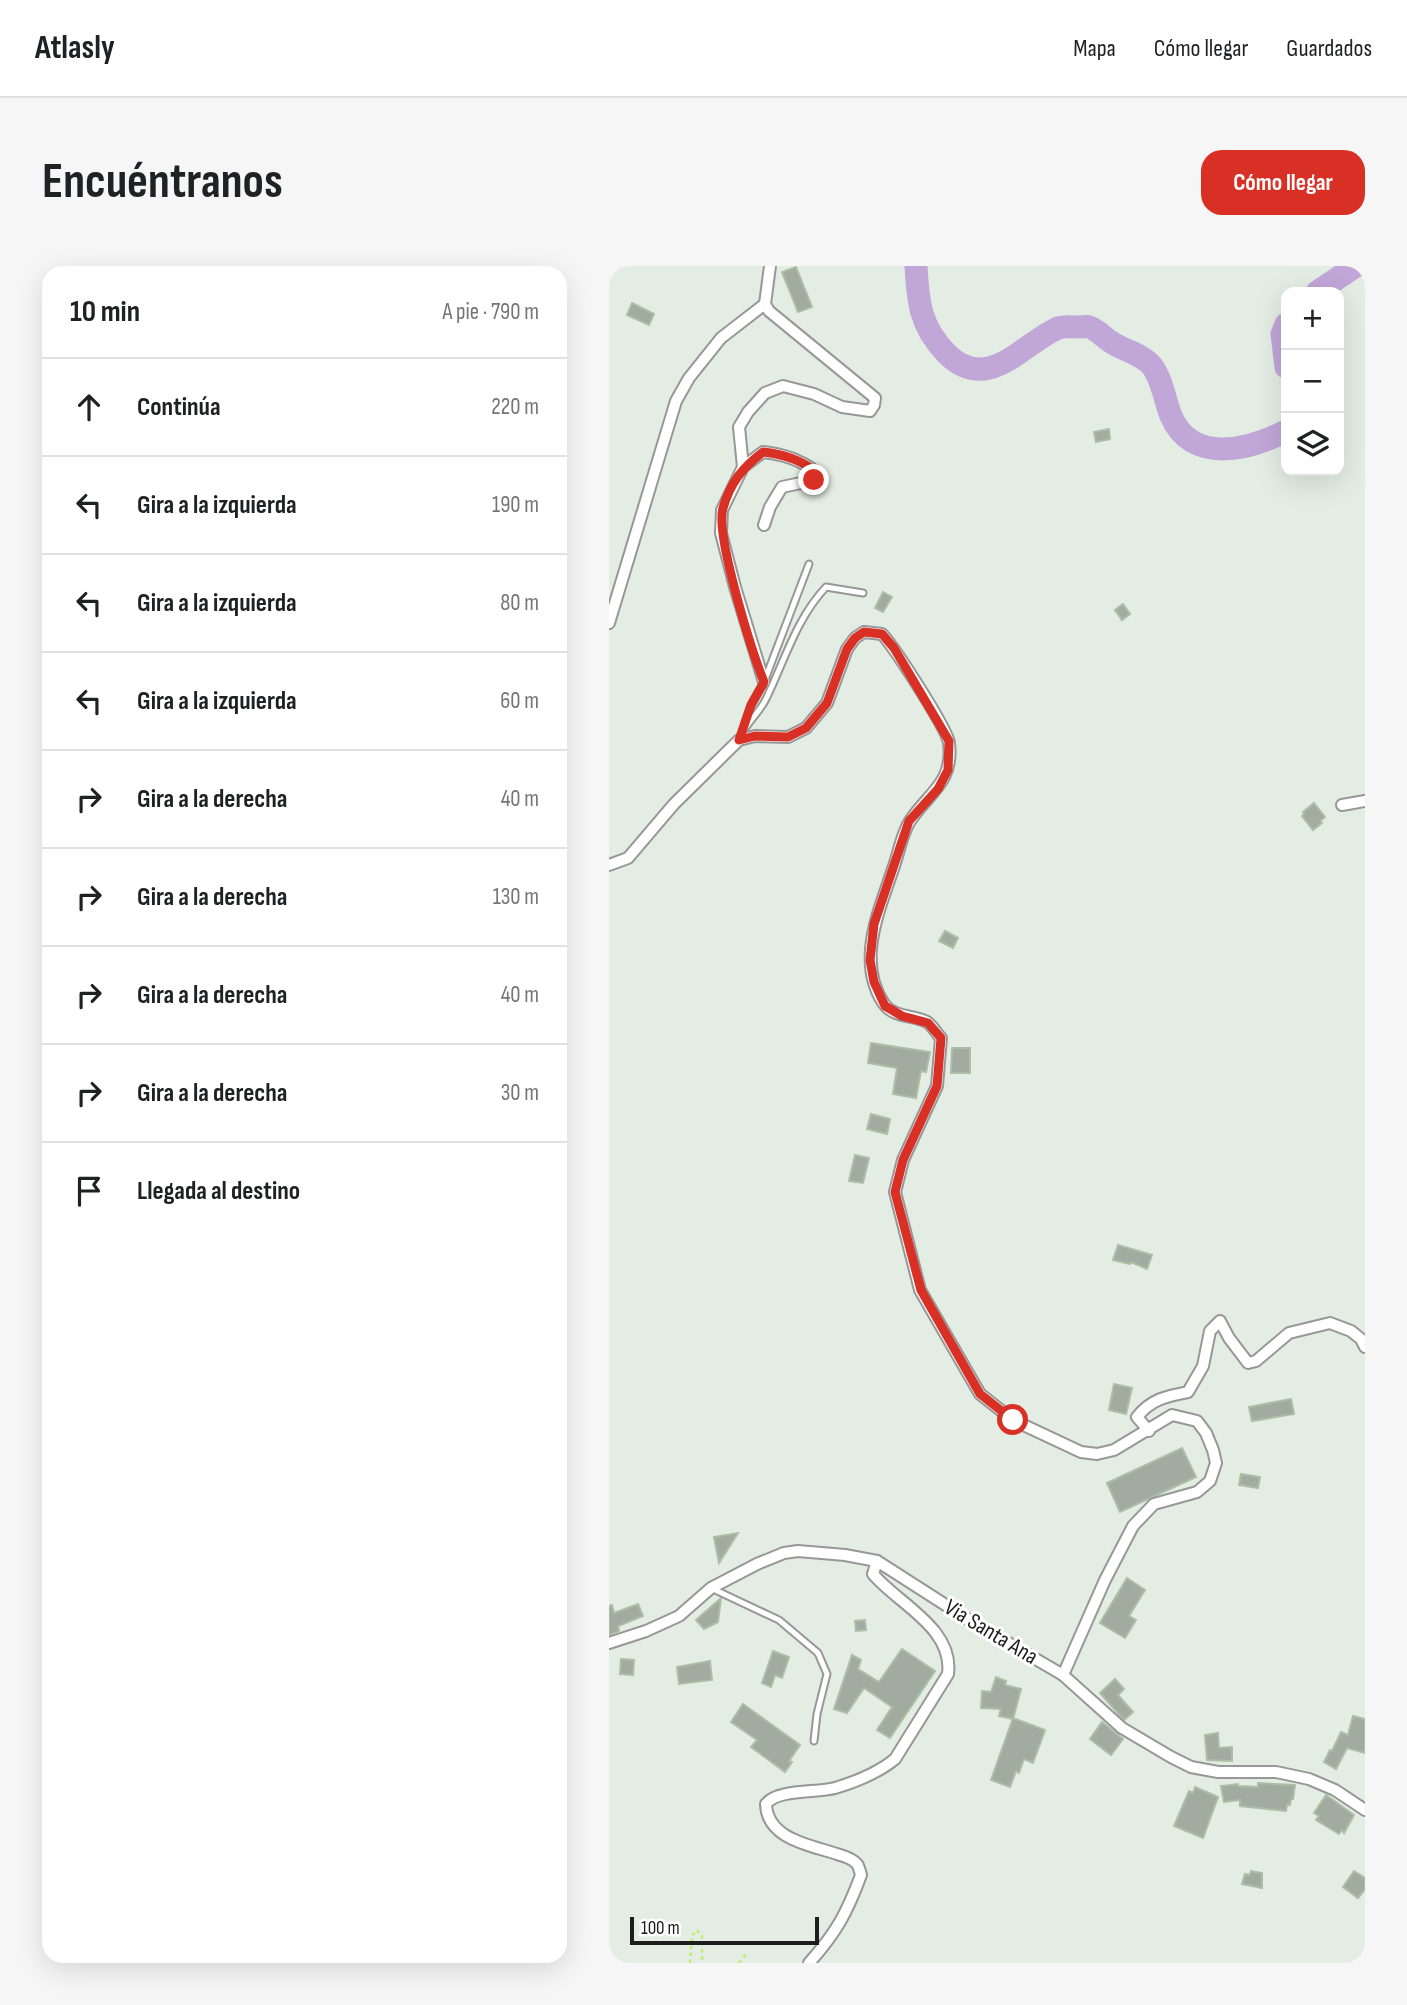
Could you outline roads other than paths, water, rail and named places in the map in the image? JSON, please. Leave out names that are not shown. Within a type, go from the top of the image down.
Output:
[{"type":"street","points":[[743,467],[739,427],[765,393],[783,386],[814,394],[842,407],[870,411],[875,398],[769,311],[765,304],[770,266]]},
{"type":"street","points":[[609,622],[676,401],[689,378],[721,338],[765,304]]},
{"type":"street","points":[[764,525],[782,487],[814,480],[815,471],[783,454],[763,452],[743,467],[722,510],[721,533],[734,587],[764,682]]},
{"type":"street","points":[[609,864],[628,858],[674,804],[739,740],[755,736],[788,737],[806,728],[827,703],[847,649],[855,638],[864,632],[882,634],[894,648],[949,741],[948,770],[938,789],[909,821],[874,924],[870,960],[874,982],[885,1006],[902,1016],[928,1023],[941,1038],[937,1086],[903,1160],[895,1192],[921,1290],[980,1394],[1013,1420],[1080,1452],[1097,1454],[1114,1450],[1172,1415],[1197,1421],[1206,1433],[1216,1463],[1210,1480],[1196,1492],[1154,1504],[1133,1526],[1105,1580],[1063,1675]]},
{"type":"street","points":[[1342,805],[1365,801]]},
{"type":"street","points":[[1149,1431],[1137,1417],[1145,1407],[1163,1397],[1188,1392],[1203,1366],[1210,1331],[1220,1321],[1248,1363],[1256,1361],[1289,1333],[1330,1323],[1351,1331],[1361,1339],[1365,1347]]},
{"type":"street","name":"Via Santa Ana","points":[[609,1643],[646,1631],[679,1616],[712,1588],[784,1553],[798,1551],[845,1555],[877,1561],[969,1620],[1063,1675],[1122,1728],[1191,1767],[1218,1772],[1276,1772],[1309,1779],[1335,1790],[1365,1810]]},
{"type":"street","points":[[809,1963],[828,1942],[846,1914],[861,1875],[857,1864],[847,1857],[800,1842],[777,1831],[769,1822],[766,1804],[769,1799],[778,1795],[834,1788],[887,1766],[895,1759],[948,1674],[950,1663],[932,1628],[873,1574],[877,1561]]},
{"type":"lane","points":[[739,740],[809,564]]},
{"type":"lane","points":[[744,726],[764,702],[800,621],[826,587],[863,593]]},
{"type":"lane","points":[[712,1588],[779,1620],[818,1653],[827,1674],[817,1714],[814,1741]]},
{"type":"waterway","points":[[916,266],[918,291],[926,323],[937,343],[961,365],[976,369],[990,368],[1018,354],[1058,328],[1088,327],[1143,358],[1152,366],[1171,416],[1180,431],[1193,442],[1207,447],[1239,448],[1281,433]]},
{"type":"waterway","points":[[1324,287],[1356,266]]}]
